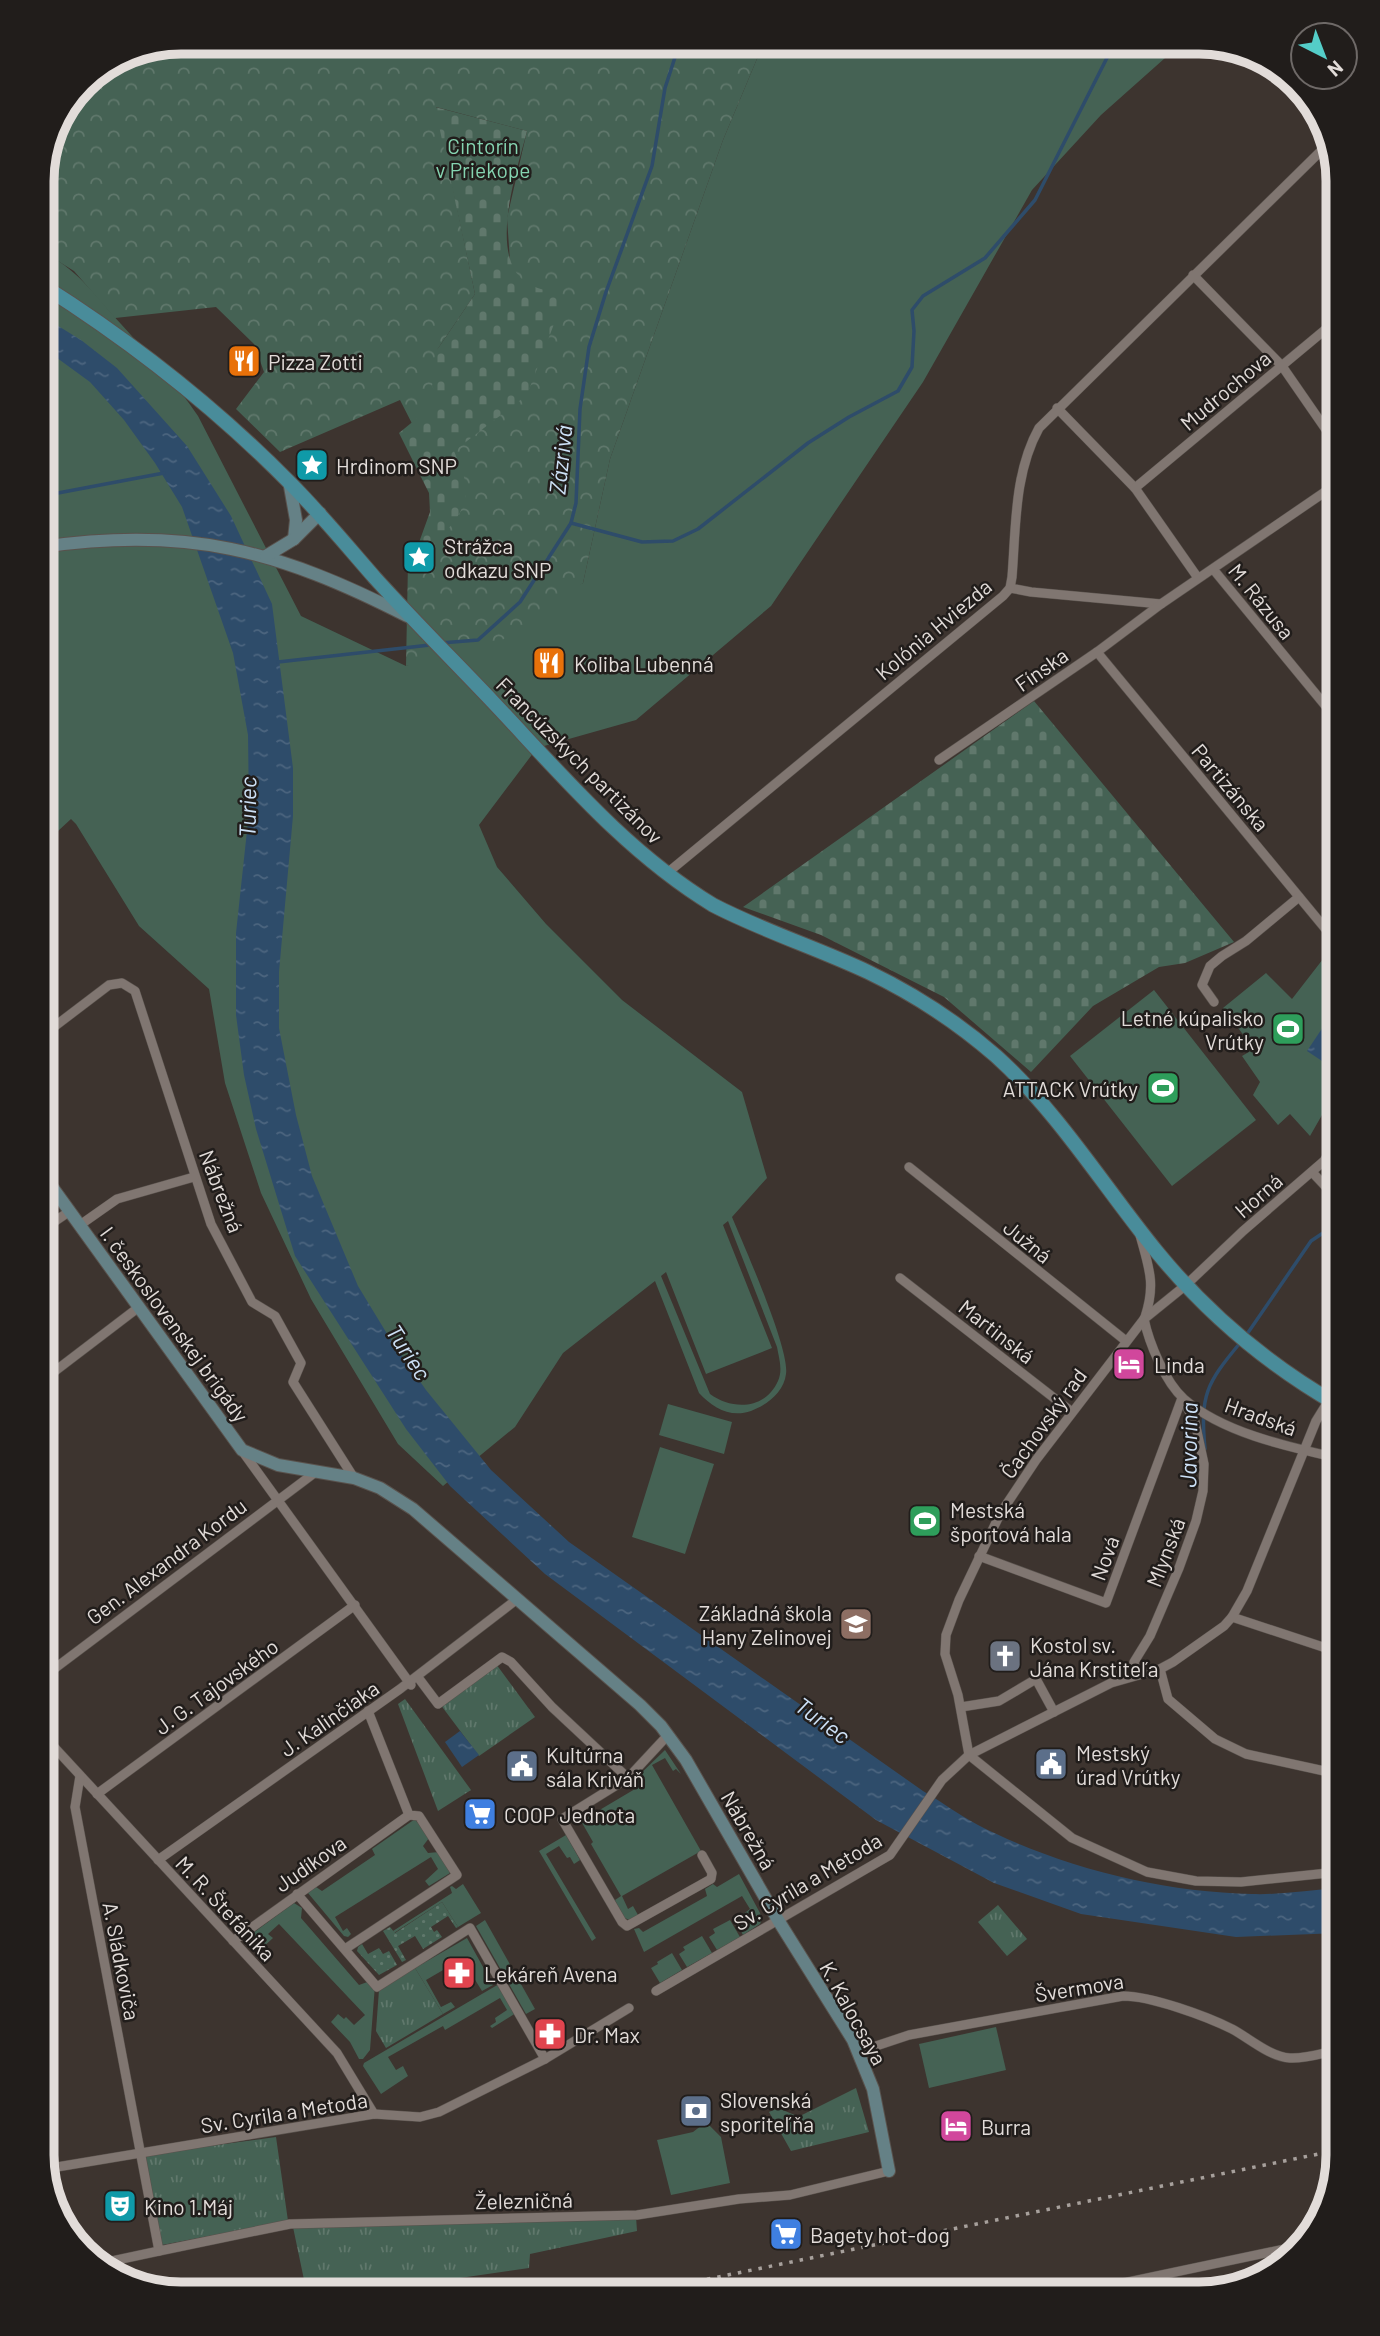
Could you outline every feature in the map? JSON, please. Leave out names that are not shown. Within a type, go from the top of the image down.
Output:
[{"type":"main road","name":"Francúzskych partizánov","points":[[55,294],[149,357],[219,415],[289,481],[413,619],[636,850],[691,892],[736,917],[890,983],[967,1033],[1009,1069],[1038,1100],[1186,1285],[1257,1350],[1326,1398]]},
{"type":"street","name":"Kolónia Hviezda","points":[[666,874],[1003,596],[1010,587],[1025,456],[1039,428],[1322,150]]},
{"type":"street","points":[[1193,275],[1282,366],[1326,430]]},
{"type":"street","name":"Mudrochova","points":[[1135,488],[1326,329]]},
{"type":"street","points":[[1057,408],[1135,488],[1198,578]]},
{"type":"street","points":[[289,481],[296,520],[293,539]]},
{"type":"street","name":"Fínska","points":[[939,760],[1326,491]]},
{"type":"street","points":[[261,555],[293,539],[320,513]]},
{"type":"street","points":[[55,546],[124,538],[184,541],[261,555],[333,580],[413,619]]},
{"type":"street","name":"M. Rázusa","points":[[1213,569],[1326,706]]},
{"type":"street","points":[[1010,587],[1031,592],[1161,604]]},
{"type":"street","name":"Partizánska","points":[[1097,652],[1326,930]]},
{"type":"street","points":[[1214,1002],[1202,985],[1210,966],[1246,941],[1299,897]]},
{"type":"street","name":"Nábrežná","points":[[55,1026],[109,985],[122,983],[135,991],[211,1224],[252,1302],[275,1316],[301,1363],[293,1382],[354,1478]]},
{"type":"street","name":"Horná","points":[[1186,1285],[1326,1158]]},
{"type":"street","name":"Južná","points":[[909,1167],[1126,1341]]},
{"type":"street","points":[[1312,1172],[1326,1187]]},
{"type":"street","points":[[80,1225],[117,1199],[194,1177]]},
{"type":"street","name":"I. československej brigády","points":[[54,1190],[414,1683],[438,1704],[502,1657],[511,1662],[552,1707],[628,1778]]},
{"type":"street","points":[[54,1222],[70,1211]]},
{"type":"street","name":"Čachovský rad","points":[[1138,1227],[1152,1276],[1152,1289],[1144,1318]]},
{"type":"street","name":"Martinská","points":[[900,1278],[1072,1412]]},
{"type":"street","name":"Čachovský rad","points":[[969,1755],[961,1707],[946,1654],[946,1635],[949,1622],[979,1556],[1014,1492],[1126,1341],[1144,1318],[1186,1285]]},
{"type":"street","points":[[54,1372],[139,1307]]},
{"type":"street","name":"Hradská","points":[[1144,1318],[1155,1355],[1182,1398],[1201,1412],[1225,1424],[1326,1455]]},
{"type":"street","name":"Nová","points":[[979,1556],[1106,1603],[1182,1398]]},
{"type":"street","name":"Mlynská","points":[[1136,1675],[1134,1662],[1150,1636],[1179,1568],[1196,1521],[1203,1491],[1204,1464],[1195,1422],[1182,1398]]},
{"type":"street","points":[[1326,1410],[1316,1421],[1247,1591],[1232,1617],[1185,1655],[1160,1670],[1168,1699],[1215,1740],[1246,1754],[1326,1771]]},
{"type":"street","name":"Nábrežná","points":[[242,1450],[278,1465],[354,1478],[380,1488],[413,1509],[640,1705],[668,1735],[685,1760],[778,1920]]},
{"type":"street","points":[[279,1498],[317,1471]]},
{"type":"street","name":"Gen. Alexandra Kordu","points":[[54,1669],[279,1498]]},
{"type":"street","name":"J. Kalinčiaka","points":[[158,1860],[368,1711],[414,1683],[516,1600]]},
{"type":"street","name":"J. G. Tajovského","points":[[97,1794],[355,1605]]},
{"type":"street","points":[[1232,1617],[1326,1648]]},
{"type":"street","name":"Sv. Cyrila a Metoda","points":[[656,1991],[890,1855],[942,1780],[969,1755],[1111,1683],[1160,1670]]},
{"type":"street","points":[[961,1707],[999,1701],[1036,1679],[1054,1712]]},
{"type":"street","points":[[345,1949],[457,1875],[419,1816],[409,1815],[368,1711]]},
{"type":"street","points":[[668,1735],[628,1778],[562,1819],[622,1922],[630,1926],[709,1881],[712,1873],[702,1855]]},
{"type":"street","name":"M. R. Štefánika","points":[[54,1747],[337,2053],[374,2114]]},
{"type":"street","points":[[969,1755],[1072,1838],[1147,1872],[1196,1881],[1241,1882],[1326,1873]]},
{"type":"street","name":"A. Sládkoviča","points":[[80,1776],[75,1807],[140,2152]]},
{"type":"street","name":"Judíkova","points":[[233,1941],[409,1815]]},
{"type":"street","points":[[297,1894],[377,1987],[470,1928],[545,2059]]},
{"type":"street","name":"K. Kalocsaya","points":[[778,1920],[858,2052],[873,2089],[889,2171]]},
{"type":"street","name":"Švermova","points":[[858,2052],[909,2035],[1123,1996],[1140,1996],[1229,2028],[1280,2057],[1291,2059],[1326,2053]]},
{"type":"street","name":"Sv. Cyrila a Metoda","points":[[56,2167],[374,2114],[420,2117],[439,2112],[545,2059],[629,2008]]},
{"type":"street","points":[[140,2152],[159,2251]]},
{"type":"street","name":"Železničná","points":[[112,2261],[290,2224],[638,2215],[739,2199],[790,2195],[889,2171]]},
{"type":"street","points":[[1129,2282],[1282,2250]]},
{"type":"green space","points":[[181,54],[759,55],[723,140],[610,459],[583,583],[498,643],[406,666],[408,563],[450,498],[400,400],[280,452],[236,409],[264,372],[254,344],[216,307],[115,318],[74,271],[55,259],[55,173],[59,148],[67,125],[91,91],[118,71],[141,61]],"holes":[[[436,107],[527,131],[507,218],[510,261],[437,350],[475,294]]]},
{"type":"green space","points":[[759,55],[1168,55],[1101,115],[1032,190],[923,382],[771,606],[636,720],[537,748],[479,825],[497,867],[546,924],[622,1000],[742,1092],[767,1178],[732,1217],[774,1321],[786,1374],[782,1387],[774,1397],[751,1411],[729,1412],[710,1403],[699,1393],[655,1281],[563,1353],[515,1427],[443,1486],[398,1444],[311,1299],[261,1193],[225,1083],[209,989],[139,926],[76,824],[71,819],[58,831],[55,829],[55,258],[85,284],[161,369],[198,416],[301,616],[406,666],[583,583],[610,459],[723,140]],"holes":[[[728,1221],[777,1347],[780,1364],[778,1381],[772,1391],[757,1402],[738,1405],[710,1394],[661,1276],[666,1272],[706,1374],[772,1348],[723,1225]]]},
{"type":"green space","name":"Cintorín v Priekope","points":[[435,107],[527,131],[509,209],[508,251],[513,268],[524,281],[538,288],[565,295],[527,395],[454,451],[466,484],[461,511],[448,529],[413,559],[430,512],[429,493],[399,433],[438,401],[432,386],[437,350],[475,294]]},
{"type":"green space","points":[[1034,701],[1234,942],[1185,963],[1159,967],[1093,1006],[1031,1072],[944,997],[821,935],[743,907]]},
{"type":"green space","name":"Letné kúpalisko Vrútky","points":[[1323,959],[1326,961],[1326,1108],[1310,1136],[1290,1114],[1278,1125],[1253,1095],[1260,1082],[1242,1056],[1254,1049],[1223,1008],[1266,973],[1292,999]]},
{"type":"green space","name":"ATTACK Vrútky","points":[[1154,990],[1256,1120],[1172,1186],[1070,1056]]},
{"type":"green space","points":[[668,1404],[732,1422],[724,1454],[659,1435]]},
{"type":"green space","points":[[660,1447],[714,1464],[685,1554],[632,1537]]},
{"type":"green space","points":[[496,1664],[535,1717],[479,1756],[440,1704]]},
{"type":"green space","points":[[405,1699],[471,1790],[438,1811],[398,1704]]},
{"type":"green space","points":[[665,1750],[681,1774],[676,1769],[673,1771],[665,1758],[652,1765],[701,1851],[622,1896],[628,1909],[633,1906],[638,1915],[629,1920],[623,1917],[615,1900],[621,1896],[581,1821],[635,1789],[632,1782]]},
{"type":"green space","points":[[415,1819],[429,1838],[423,1846],[428,1853],[439,1852],[450,1873],[429,1886],[425,1881],[438,1869],[431,1857],[335,1917],[343,1931],[347,1928],[351,1934],[344,1936],[308,1893],[316,1887],[322,1891],[375,1855],[372,1849]]},
{"type":"green space","points":[[566,1835],[580,1860],[574,1864],[559,1846],[546,1854],[596,1938],[592,1941],[539,1851]]},
{"type":"green space","points":[[739,1874],[760,1913],[760,1924],[743,1935],[735,1920],[750,1909],[742,1896],[644,1952],[634,1929],[639,1928],[643,1932],[707,1896],[705,1889],[713,1884],[717,1887]]},
{"type":"green space","points":[[463,1884],[481,1913],[458,1927],[442,1902],[394,1933],[393,1931],[452,1893],[450,1887],[456,1889]]},
{"type":"green space","points":[[442,1902],[458,1927],[456,1928],[448,1916],[431,1927],[442,1937],[423,1949],[415,1936],[398,1946],[406,1960],[402,1962],[383,1931],[390,1927],[395,1933]]},
{"type":"green space","points":[[294,1903],[302,1908],[301,1918],[359,1985],[370,1981],[375,1985],[370,2050],[363,2059],[359,2059],[350,2042],[331,2022],[338,2014],[354,2025],[365,2015],[279,1924],[268,1934],[273,1938],[261,1949],[249,1936]]},
{"type":"green space","points":[[998,1905],[1027,1939],[1007,1956],[978,1922]]},
{"type":"green space","points":[[485,1920],[535,2009],[526,2014],[476,1926]]},
{"type":"green space","points":[[730,1920],[740,1937],[717,1950],[709,1937],[715,1933],[713,1929]]},
{"type":"green space","points":[[702,1936],[712,1953],[687,1967],[679,1954],[685,1950],[683,1947]]},
{"type":"green space","points":[[467,1938],[493,1985],[482,1991],[462,1959],[426,1980],[441,2007],[451,2002],[455,2007],[443,2014],[415,1968]]},
{"type":"green space","points":[[362,1944],[368,1954],[379,1948],[383,1954],[389,1951],[397,1965],[379,1975],[357,1951]]},
{"type":"green space","points":[[672,1953],[682,1970],[660,1983],[651,1968]]},
{"type":"green space","points":[[415,1968],[443,2014],[386,2048],[376,2031],[379,1990]]},
{"type":"green space","points":[[499,1984],[516,2013],[492,2028],[490,2026],[496,2022],[495,2018],[507,2010],[500,1998],[445,2030],[443,2026],[388,2057],[396,2070],[403,2066],[408,2076],[381,2094],[363,2066],[364,2063]]},
{"type":"green space","points":[[996,2027],[1006,2070],[929,2088],[919,2044]]},
{"type":"green space","points":[[856,2088],[869,2132],[791,2151],[769,2112],[778,2108],[797,2116],[802,2115]]},
{"type":"green space","points":[[706,2122],[721,2137],[730,2183],[671,2195],[657,2140],[693,2132]]},
{"type":"green space","points":[[276,2137],[288,2221],[162,2245],[143,2155]]},
{"type":"green space","points":[[636,2217],[637,2231],[530,2254],[529,2268],[438,2281],[304,2281],[293,2227]]},
{"type":"water","points":[[55,324],[117,368],[187,446],[231,516],[272,604],[293,768],[293,816],[279,972],[279,1028],[296,1115],[312,1176],[358,1286],[426,1390],[491,1470],[569,1542],[964,1817],[1042,1853],[1076,1865],[1146,1882],[1252,1894],[1326,1889],[1326,1933],[1236,1937],[1081,1914],[994,1883],[876,1820],[545,1574],[450,1486],[406,1429],[295,1256],[256,1129],[244,1075],[236,1015],[236,933],[249,812],[248,735],[233,653],[182,507],[124,420],[90,382],[55,356]]},
{"type":"water","points":[[1326,1022],[1326,1064],[1307,1051]]},
{"type":"water","points":[[460,1731],[479,1755],[462,1767],[445,1742]]},
{"type":"waterway","name":"Zázrivá","points":[[441,643],[478,640],[520,602],[571,523],[576,503],[580,409],[589,347],[652,166],[665,88],[676,54]]},
{"type":"waterway","points":[[571,523],[642,542],[673,541],[698,529],[808,443],[898,391],[912,367],[912,310],[923,296],[985,258],[1035,200],[1108,55]]},
{"type":"waterway","points":[[55,494],[164,473]]},
{"type":"waterway","name":"Zázrivá","points":[[278,662],[430,645]]},
{"type":"waterway","name":"Javorina","points":[[1245,1337],[1311,1241],[1326,1231]]},
{"type":"waterway","name":"Javorina","points":[[1205,1449],[1204,1415],[1208,1391],[1219,1369],[1240,1343]]},
{"type":"railway","points":[[696,2282],[1326,2152]]},
{"type":"place","name":"Pizza Zotti","points":[[244,361]]},
{"type":"place","name":"Hrdinom SNP","points":[[312,465]]},
{"type":"place","name":"Strážca odkazu SNP","points":[[419,557]]},
{"type":"place","name":"Koliba Lubenná","points":[[549,663]]},
{"type":"place","name":"Letné kúpalisko Vrútky","points":[[1288,1029]]},
{"type":"place","name":"ATTACK Vrútky","points":[[1163,1088]]},
{"type":"place","name":"Linda","points":[[1129,1364]]},
{"type":"place","name":"Mestská športová hala","points":[[925,1521]]},
{"type":"place","name":"Základná škola Hany Zelinovej","points":[[856,1624]]},
{"type":"place","name":"Kostol sv. Jána Krstiteľa","points":[[1005,1656]]},
{"type":"place","name":"Mestský úrad Vrútky","points":[[1051,1764]]},
{"type":"place","name":"Kultúrna sála Kriváň","points":[[522,1766]]},
{"type":"place","name":"COOP Jednota","points":[[480,1814]]},
{"type":"place","name":"Lekáreň Avena","points":[[459,1973]]},
{"type":"place","name":"Dr. Max","points":[[550,2034]]},
{"type":"place","name":"Slovenská sporiteľňa","points":[[696,2111]]},
{"type":"place","name":"Burra","points":[[956,2126]]},
{"type":"place","name":"Kino 1.Máj","points":[[120,2206]]},
{"type":"place","name":"Bagety hot-dog","points":[[786,2234]]},
{"type":"water label","name":"Turiec","points":[[247,807]]},
{"type":"water label","name":"Turiec","points":[[409,1352]]},
{"type":"water label","name":"Turiec","points":[[823,1720]]}]
